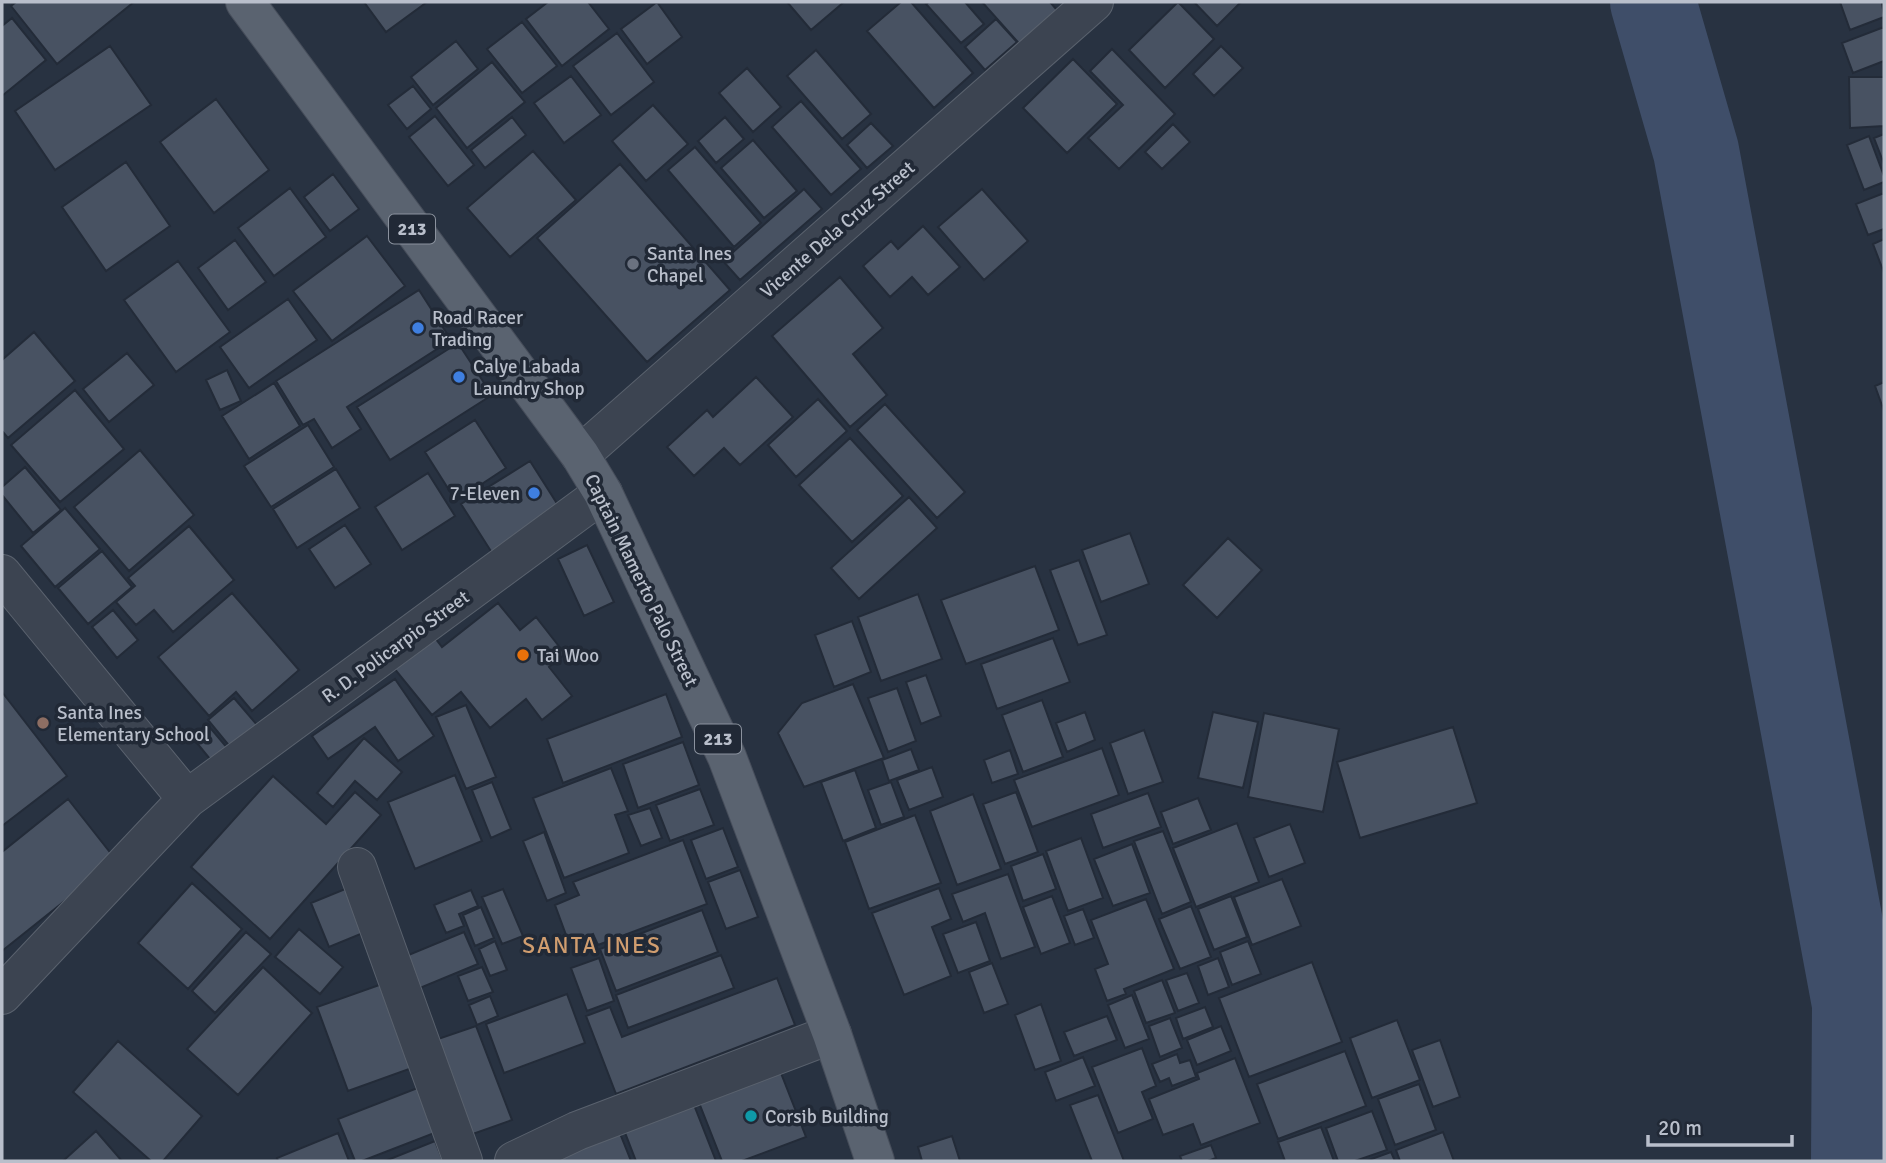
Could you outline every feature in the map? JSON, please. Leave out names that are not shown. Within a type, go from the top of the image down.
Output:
[{"type":"main road","name":"Captain Mamerto Palo Street","points":[[245,2],[580,456],[603,493],[727,757],[832,1034]]},
{"type":"main road","name":"213","points":[[832,1034],[875,1161]]},
{"type":"street","name":"Vicente Dela Cruz Street","points":[[580,456],[1094,2]]},
{"type":"street","name":"R. D. Policarpio Street","points":[[2,995],[187,799],[603,493]]},
{"type":"street","points":[[2,574],[187,799]]},
{"type":"street","points":[[357,867],[463,1161]]},
{"type":"street","points":[[514,1161],[577,1131],[832,1034]]},
{"type":"building","points":[[16,2],[134,2],[57,64],[11,6]]},
{"type":"building","points":[[364,2],[427,2],[386,32]]},
{"type":"building","points":[[548,2],[588,2],[609,29],[562,66],[526,19]]},
{"type":"building","points":[[657,2],[682,37],[647,64],[621,29]]},
{"type":"building","points":[[787,2],[844,2],[811,30]]},
{"type":"building","points":[[901,2],[911,2],[973,73],[934,108],[867,31]]},
{"type":"building","points":[[965,2],[984,24],[961,43],[926,4]]},
{"type":"building","points":[[982,2],[1050,2],[1063,17],[1025,50]]},
{"type":"building","points":[[1178,2],[1214,39],[1165,88],[1129,50]]},
{"type":"building","points":[[1194,2],[1241,2],[1217,26]]},
{"type":"building","points":[[1840,2],[1882,2],[1884,17],[1850,30]]},
{"type":"building","points":[[12,18],[46,60],[2,96],[2,26]]},
{"type":"building","points":[[996,19],[1017,42],[985,70],[965,47]]},
{"type":"building","points":[[522,22],[557,66],[522,93],[487,49]]},
{"type":"building","points":[[1884,27],[1884,61],[1853,73],[1842,43]]},
{"type":"building","points":[[617,33],[654,82],[611,115],[573,66]]},
{"type":"building","points":[[456,41],[478,69],[433,105],[411,77]]},
{"type":"building","points":[[110,46],[151,105],[55,170],[15,111]]},
{"type":"building","points":[[1221,46],[1243,68],[1214,96],[1193,74]]},
{"type":"building","points":[[1112,49],[1175,114],[1119,169],[1088,138],[1123,105],[1090,71]]},
{"type":"building","points":[[816,50],[871,114],[842,139],[787,76]]},
{"type":"building","points":[[1073,59],[1117,104],[1067,153],[1023,108]]},
{"type":"building","points":[[492,62],[525,102],[467,148],[436,108]]},
{"type":"building","points":[[747,68],[781,107],[753,132],[719,93]]},
{"type":"building","points":[[571,76],[601,115],[564,143],[534,103]]},
{"type":"building","points":[[1849,77],[1884,77],[1884,126],[1850,128]]},
{"type":"building","points":[[413,86],[431,109],[407,129],[388,105]]},
{"type":"building","points":[[216,99],[269,170],[214,213],[160,142]]},
{"type":"building","points":[[801,101],[861,169],[831,195],[772,127]]},
{"type":"building","points":[[653,105],[688,144],[646,181],[612,141]]},
{"type":"building","points":[[435,116],[474,165],[448,186],[409,137]]},
{"type":"building","points":[[512,117],[526,135],[485,168],[471,150]]},
{"type":"building","points":[[725,117],[744,139],[716,163],[698,141]]},
{"type":"building","points":[[871,123],[893,146],[867,168],[847,145]]},
{"type":"building","points":[[1173,124],[1190,142],[1162,169],[1145,152]]},
{"type":"building","points":[[1884,134],[1884,164],[1874,138]]},
{"type":"building","points":[[1869,136],[1884,182],[1864,190],[1847,145]]},
{"type":"building","points":[[753,140],[797,191],[764,218],[721,168]]},
{"type":"building","points":[[695,147],[761,223],[734,247],[668,170]]},
{"type":"building","points":[[533,151],[576,200],[510,257],[467,208]]},
{"type":"building","points":[[126,162],[170,226],[106,271],[62,207]]},
{"type":"building","name":"Santa Ines Chapel","points":[[620,164],[730,290],[647,362],[537,238]]},
{"type":"building","points":[[333,174],[359,209],[330,231],[304,197]]},
{"type":"building","points":[[290,188],[326,237],[274,276],[238,228]]},
{"type":"building","points":[[804,189],[822,209],[740,280],[723,261]]},
{"type":"building","points":[[982,189],[1028,241],[984,280],[938,227]]},
{"type":"building","points":[[1884,193],[1884,229],[1868,235],[1856,204]]},
{"type":"building","points":[[923,226],[960,267],[928,295],[912,277],[890,297],[863,266],[891,241],[898,249]]},
{"type":"building","points":[[367,236],[405,286],[332,341],[293,291]]},
{"type":"building","points":[[1884,239],[1884,273],[1873,244]]},
{"type":"building","points":[[235,240],[266,282],[228,310],[198,268]]},
{"type":"building","points":[[178,261],[230,332],[176,372],[124,300]]},
{"type":"building","points":[[840,277],[883,328],[853,354],[887,395],[850,427],[772,336]]},
{"type":"building","points":[[419,290],[451,340],[347,407],[361,429],[332,448],[314,419],[303,425],[276,381]]},
{"type":"building","points":[[288,299],[317,340],[249,388],[220,347]]},
{"type":"building","points":[[34,332],[75,381],[8,438],[2,431],[2,360]]},
{"type":"building","points":[[458,343],[492,395],[390,460],[357,407]]},
{"type":"building","points":[[127,353],[154,385],[109,422],[83,389]]},
{"type":"building","points":[[227,370],[241,401],[220,410],[206,380]]},
{"type":"building","points":[[756,377],[793,417],[740,465],[724,448],[694,476],[667,447],[707,410],[713,417]]},
{"type":"building","points":[[1884,382],[1884,411],[1875,386]]},
{"type":"building","points":[[274,383],[300,426],[249,459],[222,416]]},
{"type":"building","points":[[75,390],[124,449],[60,502],[11,445]]},
{"type":"building","points":[[818,399],[847,431],[796,477],[768,445]]},
{"type":"building","points":[[885,404],[965,492],[937,518],[857,430]]},
{"type":"building","points":[[475,420],[506,468],[456,501],[425,452]]},
{"type":"building","points":[[308,425],[334,467],[271,507],[244,466]]},
{"type":"building","points":[[850,438],[903,496],[852,542],[799,485]]},
{"type":"building","points":[[140,450],[194,515],[129,571],[74,507]]},
{"type":"building","points":[[530,461],[563,513],[494,556],[461,504]]},
{"type":"building","points":[[25,467],[61,510],[33,533],[2,495],[2,487]]},
{"type":"building","points":[[336,469],[360,508],[297,548],[273,509]]},
{"type":"building","points":[[428,473],[455,516],[402,550],[375,507]]},
{"type":"building","points":[[909,497],[937,528],[859,599],[831,568]]},
{"type":"building","points":[[65,508],[100,549],[55,587],[21,546]]},
{"type":"building","points":[[345,525],[371,564],[335,588],[309,549]]},
{"type":"building","points":[[189,526],[234,580],[173,632],[154,610],[136,625],[116,602],[135,586],[128,578]]},
{"type":"building","points":[[1130,533],[1149,584],[1101,602],[1082,550]]},
{"type":"building","points":[[1228,538],[1262,570],[1217,618],[1183,585]]},
{"type":"building","points":[[587,545],[614,602],[584,616],[558,559]]},
{"type":"building","points":[[102,551],[132,587],[88,624],[58,588]]},
{"type":"building","points":[[1079,560],[1107,635],[1078,645],[1050,570]]},
{"type":"building","points":[[1035,566],[1059,630],[966,664],[941,600]]},
{"type":"building","points":[[232,593],[299,670],[252,711],[236,692],[209,716],[158,657]]},
{"type":"building","points":[[918,594],[942,659],[881,681],[858,617]]},
{"type":"building","points":[[498,603],[520,630],[536,617],[565,654],[549,667],[572,696],[542,720],[526,699],[490,728],[461,692],[432,715],[389,662],[429,630],[442,647]]},
{"type":"building","points":[[113,610],[138,640],[117,658],[92,627]]},
{"type":"building","points":[[852,621],[871,672],[834,687],[815,635]]},
{"type":"building","points":[[1053,638],[1070,682],[997,709],[981,664]]},
{"type":"building","points":[[926,675],[941,716],[921,724],[906,682]]},
{"type":"building","points":[[395,679],[434,736],[398,761],[375,727],[328,759],[312,736]]},
{"type":"building","points":[[853,684],[884,758],[804,787],[778,733],[802,703]]},
{"type":"building","points":[[897,688],[916,741],[888,752],[868,698]]},
{"type":"building","points":[[2,692],[67,776],[2,826]]},
{"type":"building","points":[[666,694],[682,737],[563,783],[547,739]]},
{"type":"building","points":[[234,698],[257,725],[231,748],[208,720]]},
{"type":"building","points":[[1042,700],[1063,757],[1023,772],[1002,715]]},
{"type":"building","points":[[466,705],[496,777],[466,789],[436,717]]},
{"type":"building","points":[[1085,712],[1095,740],[1067,752],[1056,723]]},
{"type":"building","points":[[1213,712],[1258,722],[1243,788],[1198,778]]},
{"type":"building","points":[[1264,713],[1339,729],[1323,812],[1248,797]]},
{"type":"building","points":[[207,724],[229,750],[214,764],[192,737]]},
{"type":"building","points":[[1453,727],[1477,803],[1360,838],[1337,762]]},
{"type":"building","points":[[1144,730],[1163,782],[1128,794],[1110,743]]},
{"type":"building","points":[[364,738],[402,772],[377,800],[355,781],[333,807],[317,793]]},
{"type":"building","points":[[683,742],[699,785],[638,808],[623,764]]},
{"type":"building","points":[[1102,748],[1119,795],[1032,827],[1014,780]]},
{"type":"building","points":[[911,749],[919,770],[889,781],[882,760]]},
{"type":"building","points":[[1010,750],[1018,774],[992,783],[984,760]]},
{"type":"building","points":[[932,767],[943,797],[909,810],[897,780]]},
{"type":"building","points":[[611,768],[628,811],[615,815],[629,853],[564,878],[533,798]]},
{"type":"building","points":[[855,770],[876,828],[843,841],[821,782]]},
{"type":"building","points":[[455,775],[482,841],[415,869],[388,802]]},
{"type":"building","points":[[273,776],[326,824],[355,792],[381,815],[270,939],[191,867]]},
{"type":"building","points":[[492,782],[511,829],[491,838],[472,790]]},
{"type":"building","points":[[891,782],[904,817],[881,825],[868,790]]},
{"type":"building","points":[[700,789],[714,825],[670,841],[656,805]]},
{"type":"building","points":[[1016,792],[1038,852],[1005,864],[983,804]]},
{"type":"building","points":[[1148,793],[1161,827],[1103,848],[1091,814]]},
{"type":"building","points":[[973,794],[1001,869],[957,885],[930,811]]},
{"type":"building","points":[[1198,798],[1211,830],[1173,844],[1161,812]]},
{"type":"building","points":[[68,799],[116,860],[2,951],[2,852]]},
{"type":"building","points":[[650,808],[662,838],[641,846],[628,815]]},
{"type":"building","points":[[915,815],[941,883],[869,909],[845,842]]},
{"type":"building","points":[[1237,823],[1259,882],[1196,907],[1173,848]]},
{"type":"building","points":[[1290,824],[1305,863],[1269,877],[1254,838]]},
{"type":"building","points":[[723,828],[738,867],[706,879],[691,840]]},
{"type":"building","points":[[1163,831],[1191,902],[1162,914],[1134,841]]},
{"type":"building","points":[[544,832],[566,893],[547,901],[523,841]]},
{"type":"building","points":[[1081,838],[1103,898],[1068,911],[1046,851]]},
{"type":"building","points":[[683,840],[707,904],[598,945],[593,934],[569,943],[555,905],[579,895],[573,882]]},
{"type":"building","points":[[1132,844],[1150,893],[1113,906],[1094,859]]},
{"type":"building","points":[[1043,854],[1056,889],[1023,901],[1011,866]]},
{"type":"building","points":[[740,870],[758,917],[726,929],[708,882]]},
{"type":"building","points":[[1008,874],[1035,947],[1001,959],[985,913],[963,922],[952,894]]},
{"type":"building","points":[[1282,879],[1301,926],[1252,945],[1234,897]]},
{"type":"building","points":[[192,883],[242,929],[188,989],[138,943]]},
{"type":"building","points":[[350,887],[368,931],[329,947],[311,903]]},
{"type":"building","points":[[939,888],[951,919],[932,927],[951,976],[904,995],[872,913]]},
{"type":"building","points":[[503,889],[523,936],[502,944],[482,897]]},
{"type":"building","points":[[471,890],[478,906],[459,914],[464,926],[446,933],[434,905]]},
{"type":"building","points":[[1052,896],[1070,943],[1041,954],[1023,907]]},
{"type":"building","points":[[1231,896],[1247,937],[1214,950],[1198,909]]},
{"type":"building","points":[[1146,899],[1174,969],[1124,989],[1126,994],[1107,1001],[1095,969],[1108,964],[1091,920]]},
{"type":"building","points":[[1191,906],[1211,957],[1180,969],[1159,919]]},
{"type":"building","points":[[481,907],[494,938],[475,946],[463,915]]},
{"type":"building","points":[[1083,909],[1094,938],[1075,945],[1064,916]]},
{"type":"building","points":[[702,910],[718,952],[616,991],[600,949]]},
{"type":"building","points":[[976,922],[990,961],[958,973],[943,934]]},
{"type":"building","points":[[299,929],[343,967],[320,994],[275,957]]},
{"type":"building","points":[[246,932],[271,954],[215,1013],[192,991]]},
{"type":"building","points":[[464,932],[478,964],[420,988],[406,956]]},
{"type":"building","points":[[495,941],[507,970],[490,976],[479,949]]},
{"type":"building","points":[[1248,941],[1261,974],[1232,985],[1220,952]]},
{"type":"building","points":[[721,955],[734,988],[628,1028],[616,995]]},
{"type":"building","points":[[599,958],[614,1001],[587,1011],[571,968]]},
{"type":"building","points":[[1218,958],[1229,987],[1208,995],[1198,966]]},
{"type":"building","points":[[1312,962],[1342,1042],[1249,1077],[1219,998]]},
{"type":"building","points":[[992,963],[1008,1004],[984,1013],[969,972]]},
{"type":"building","points":[[263,967],[312,1013],[238,1095],[187,1049]]},
{"type":"building","points":[[482,967],[493,992],[468,1001],[458,976]]},
{"type":"building","points":[[1187,973],[1199,1003],[1178,1011],[1166,980]]},
{"type":"building","points":[[777,978],[795,1025],[616,1094],[586,1016],[610,1007],[622,1037]]},
{"type":"building","points":[[1162,980],[1175,1013],[1146,1023],[1134,991]]},
{"type":"building","points":[[382,984],[412,1068],[348,1091],[317,1007]]},
{"type":"building","points":[[567,994],[585,1043],[504,1073],[486,1024]]},
{"type":"building","points":[[1132,995],[1149,1039],[1125,1048],[1108,1005]]},
{"type":"building","points":[[490,996],[498,1016],[477,1025],[469,1005]]},
{"type":"building","points":[[1041,1004],[1061,1061],[1035,1070],[1015,1015]]},
{"type":"building","points":[[1205,1007],[1213,1027],[1183,1039],[1176,1018]]},
{"type":"building","points":[[1107,1016],[1117,1040],[1074,1056],[1064,1032]]},
{"type":"building","points":[[1170,1018],[1182,1048],[1160,1057],[1149,1026]]},
{"type":"building","points":[[1397,1020],[1420,1080],[1372,1098],[1350,1038]]},
{"type":"building","points":[[476,1026],[512,1120],[470,1135],[435,1040]]},
{"type":"building","points":[[1221,1026],[1231,1051],[1197,1065],[1187,1040]]},
{"type":"building","points":[[1440,1040],[1460,1097],[1433,1107],[1412,1050]]},
{"type":"building","points":[[118,1041],[202,1116],[163,1161],[151,1161],[73,1092]]},
{"type":"building","points":[[1142,1048],[1156,1086],[1142,1092],[1153,1119],[1118,1133],[1092,1067]]},
{"type":"building","points":[[1345,1051],[1366,1106],[1278,1139],[1257,1084]]},
{"type":"building","points":[[1177,1054],[1180,1063],[1190,1060],[1196,1077],[1172,1086],[1169,1078],[1160,1082],[1152,1064]]},
{"type":"building","points":[[1083,1057],[1095,1086],[1056,1101],[1045,1072]]},
{"type":"building","points":[[1235,1058],[1260,1123],[1201,1145],[1193,1124],[1163,1135],[1149,1099],[1199,1079],[1197,1073]]},
{"type":"building","name":"Corsib Building","points":[[777,1063],[806,1137],[742,1161],[722,1161],[696,1095]]},
{"type":"building","points":[[1419,1084],[1436,1130],[1395,1145],[1378,1099]]},
{"type":"building","points":[[420,1087],[437,1132],[362,1161],[355,1161],[338,1119]]},
{"type":"building","points":[[1098,1095],[1124,1161],[1092,1161],[1070,1105]]},
{"type":"building","points":[[694,1105],[716,1161],[636,1161],[624,1130]]},
{"type":"building","points":[[1372,1111],[1387,1150],[1355,1161],[1338,1161],[1326,1128]]},
{"type":"building","points":[[1321,1127],[1334,1161],[1285,1161],[1278,1142]]},
{"type":"building","points":[[96,1131],[122,1161],[63,1161]]},
{"type":"building","points":[[619,1131],[631,1161],[540,1161]]},
{"type":"building","points":[[1443,1132],[1454,1161],[1400,1161],[1396,1150]]},
{"type":"building","points":[[338,1133],[349,1161],[278,1161],[277,1158]]},
{"type":"building","points":[[952,1136],[960,1161],[922,1161],[918,1147]]},
{"type":"building","points":[[435,1141],[443,1161],[385,1161]]},
{"type":"building","points":[[1211,1145],[1216,1158],[1208,1161],[1182,1161],[1180,1156]]},
{"type":"building","points":[[1391,1152],[1395,1161],[1366,1161]]},
{"type":"waterway","points":[[1653,2],[1696,151],[1855,1004],[1854,1161]]},
{"type":"place","name":"Santa Ines Chapel","points":[[633,264]]},
{"type":"place","name":"Road Racer Trading","points":[[418,328]]},
{"type":"place","name":"Calye Labada Laundry Shop","points":[[459,377]]},
{"type":"place","name":"7-Eleven","points":[[534,493]]},
{"type":"place","name":"Tai Woo","points":[[523,655]]},
{"type":"place","name":"Santa Ines Elementary School","points":[[43,723]]},
{"type":"place","name":"Corsib Building","points":[[751,1116]]},
{"type":"district","name":"SANTA INES","points":[[592,945]]}]
